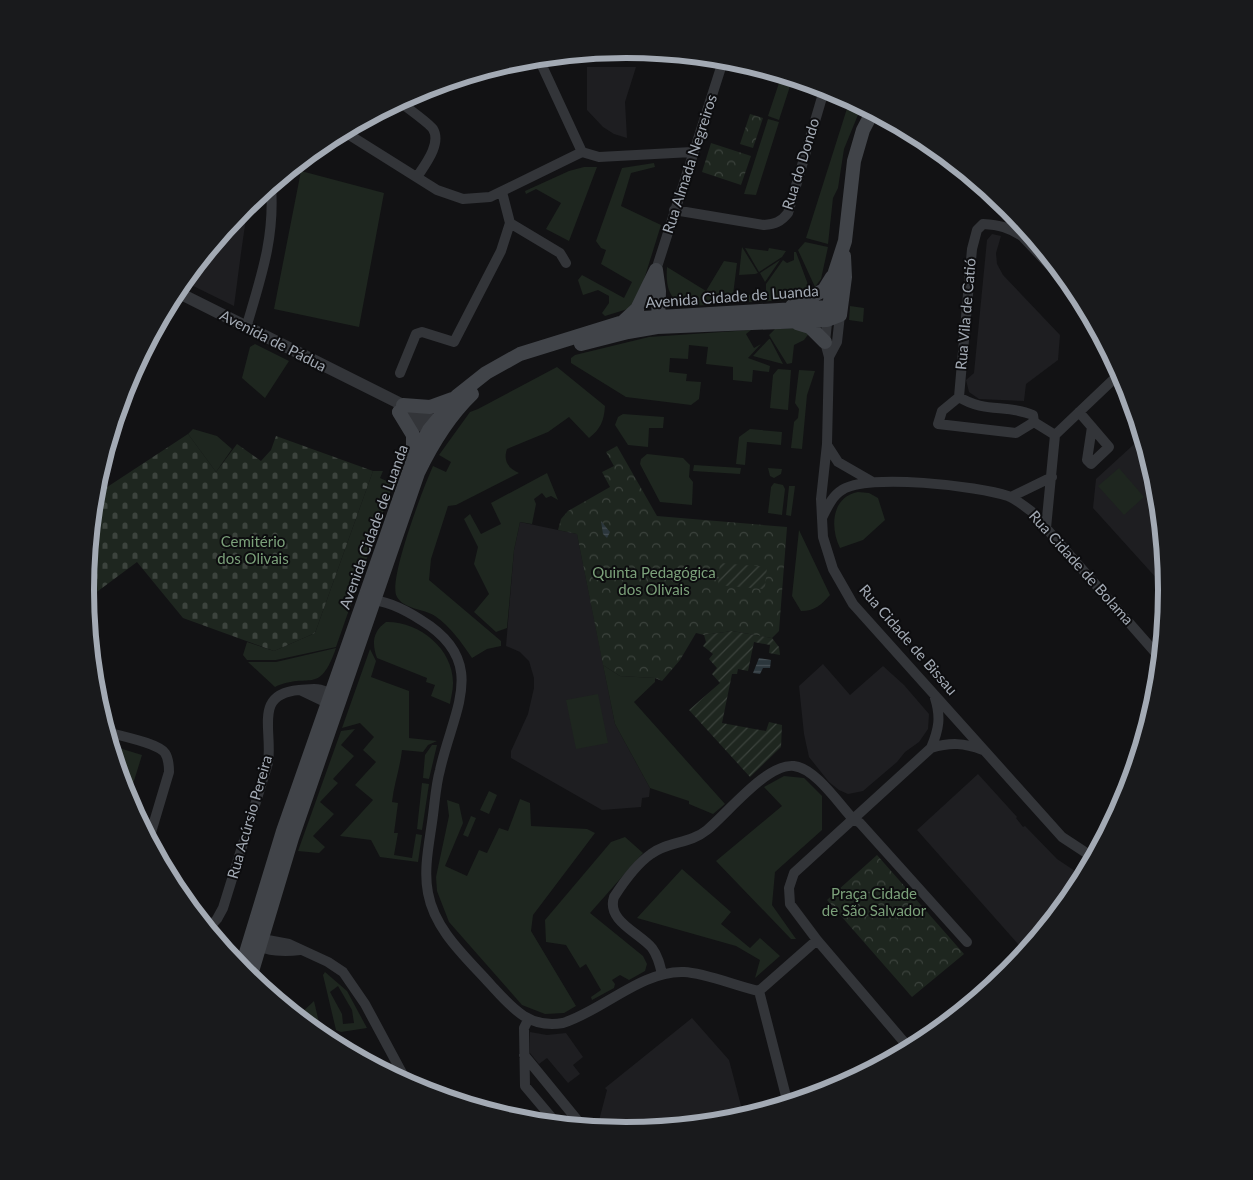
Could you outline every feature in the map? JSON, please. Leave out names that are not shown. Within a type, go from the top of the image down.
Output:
[{"type":"main road","name":"Rua Cidade de Bissau","points":[[832,314],[845,278],[843,249],[854,161],[863,130],[870,116]]},
{"type":"main road","name":"Rua Cidade de Bissau","points":[[832,314],[834,275],[843,249]]},
{"type":"main road","points":[[656,270],[653,288],[656,320]]},
{"type":"main road","points":[[786,315],[824,290],[834,275]]},
{"type":"main road","points":[[653,288],[672,307],[695,314]]},
{"type":"main road","points":[[620,323],[633,315],[653,288]]},
{"type":"main road","name":"Avenida Cidade de Luanda","points":[[252,969],[257,941],[292,838],[333,700],[371,602],[434,428],[473,394],[514,367],[656,320],[695,314],[786,315]]},
{"type":"main road","name":"Avenida Cidade de Luanda","points":[[371,602],[413,460],[457,396],[486,372],[520,354],[620,323],[832,314]]},
{"type":"main road","points":[[786,315],[810,327],[825,342]]},
{"type":"main road","points":[[413,460],[412,435],[401,409],[430,407],[457,396]]},
{"type":"main road","name":"Avenida Cidade de Luanda","points":[[245,961],[257,941]]},
{"type":"street","points":[[541,65],[582,152]]},
{"type":"street","name":"Rua Almada Negreiros","points":[[656,270],[692,152],[721,66]]},
{"type":"street","name":"Rua do Dondo","points":[[674,210],[764,225],[776,224],[783,220],[788,213],[823,95]]},
{"type":"street","points":[[405,106],[433,129],[435,136],[431,153],[417,177]]},
{"type":"street","points":[[350,135],[443,193],[463,199],[483,198],[502,192],[582,152],[599,157],[692,152]]},
{"type":"street","points":[[400,373],[416,334],[422,332],[454,342],[501,251],[510,223],[502,192]]},
{"type":"street","points":[[246,328],[270,245],[273,215],[272,193]]},
{"type":"street","points":[[510,223],[560,252],[566,263]]},
{"type":"street","name":"Rua Vila de Catió","points":[[959,397],[965,323],[977,230],[983,224],[999,225],[1012,230],[1033,247]]},
{"type":"street","name":"Avenida de Pádua","points":[[183,296],[372,391],[434,428]]},
{"type":"street","name":"Rua Cidade de Bissau","points":[[832,314],[825,342],[829,357],[827,444],[821,519],[826,550],[841,585],[853,604],[1062,837],[1089,855]]},
{"type":"street","name":"Rua Cidade de Bissau","points":[[829,357],[837,342],[832,314]]},
{"type":"street","points":[[1046,528],[1056,435],[1114,377]]},
{"type":"street","points":[[959,397],[981,408],[1019,409],[1033,415],[1034,422],[1016,433],[938,424],[942,411],[959,397]]},
{"type":"street","points":[[1078,412],[1092,427]]},
{"type":"street","points":[[1034,422],[1056,435]]},
{"type":"street","name":"Rua Cidade de Bolama","points":[[827,444],[838,462],[871,481]]},
{"type":"street","points":[[1011,497],[1052,477]]},
{"type":"street","name":"Rua Cidade de Bolama","points":[[821,519],[834,497],[842,490],[871,481],[976,488],[1011,497],[1031,511],[1155,652]]},
{"type":"street","points":[[371,602],[429,624],[443,636],[454,650],[461,668],[463,684],[461,701],[440,770],[426,869],[430,902],[444,932],[512,1008],[528,1020],[548,1024],[571,1021],[662,974],[694,973],[759,991]]},
{"type":"street","name":"Rua Acúrsio Pereira","points":[[212,924],[223,908],[268,763],[270,744],[269,706],[278,694],[293,689],[300,690],[315,687],[333,700]]},
{"type":"street","points":[[905,1044],[817,940],[790,904],[789,888],[794,873],[931,748],[938,732],[940,714],[934,695]]},
{"type":"street","points":[[114,734],[157,747],[165,752],[169,762],[169,772],[151,831]]},
{"type":"street","points":[[931,748],[948,743],[966,744],[984,751]]},
{"type":"street","points":[[662,974],[652,948],[619,919],[612,906],[616,893],[652,853],[666,846],[687,841],[700,835],[769,774],[786,766],[798,767],[810,772],[853,819],[860,823],[967,942]]},
{"type":"street","points":[[759,991],[817,940]]},
{"type":"street","points":[[257,941],[288,952],[300,950],[328,962],[343,972],[365,1004],[402,1073]]},
{"type":"street","points":[[759,991],[786,1097]]},
{"type":"street","points":[[528,1020],[524,1028],[525,1086],[552,1117]]},
{"type":"street","points":[[524,1055],[577,1120]]},
{"type":"shaded area","points":[[587,67],[636,67],[625,102],[627,138],[614,134],[603,127],[587,110]]},
{"type":"shaded area","points":[[246,217],[241,253],[234,306],[191,285],[226,239]]},
{"type":"shaded area","points":[[992,234],[1001,236],[996,253],[997,264],[1003,275],[1060,335],[1058,360],[1026,384],[1024,401],[979,399],[969,392],[966,380],[974,373],[987,240]]},
{"type":"shaded area","points":[[1138,441],[1149,486],[1158,555],[1159,581],[1093,508],[1096,479]]},
{"type":"shaded area","points":[[601,521],[610,532],[607,538],[603,534]]},
{"type":"shaded area","points":[[520,522],[577,534],[615,724],[650,788],[649,797],[642,798],[641,807],[602,810],[511,758],[511,751],[528,714],[534,688],[534,678],[529,661],[520,652],[506,646],[514,550]]},
{"type":"shaded area","points":[[759,658],[771,660],[770,668],[763,668],[760,674],[753,673]]},
{"type":"shaded area","points":[[823,664],[850,695],[883,666],[904,685],[929,714],[928,729],[919,742],[905,752],[897,762],[863,791],[848,794],[839,790],[829,782],[809,757],[804,734],[799,686]]},
{"type":"shaded area","points":[[978,774],[1017,817],[1023,827],[1025,826],[1057,859],[1077,873],[1049,914],[1021,947],[917,830]]},
{"type":"shaded area","points":[[692,1018],[729,1060],[742,1109],[696,1118],[661,1121],[599,1121],[607,1090],[605,1088]]},
{"type":"shaded area","points":[[530,1032],[547,1035],[566,1033],[583,1057],[573,1065],[580,1074],[568,1083],[547,1058],[539,1064],[530,1053]]},
{"type":"green space","points":[[780,81],[791,84],[779,120],[768,116]]},
{"type":"green space","points":[[848,106],[860,111],[844,149],[838,188],[833,198],[828,244],[806,238]]},
{"type":"green space","points":[[750,114],[763,118],[753,148],[740,144]]},
{"type":"green space","points":[[768,119],[779,122],[756,195],[744,194]]},
{"type":"green space","points":[[711,143],[751,156],[741,185],[702,172]]},
{"type":"green space","points":[[654,163],[655,167],[631,173],[621,206],[661,225],[642,286],[631,308],[605,316],[602,313],[609,303],[609,296],[598,290],[583,295],[578,280],[582,275],[624,298],[632,282],[601,264],[606,250],[601,248],[596,241],[622,168]]},
{"type":"green space","points":[[584,167],[597,167],[569,241],[546,229],[561,203],[536,189],[526,194],[525,191],[569,171]]},
{"type":"green space","points":[[301,171],[384,193],[359,327],[274,309]]},
{"type":"green space","points":[[805,242],[828,247],[821,279],[815,287],[798,250]]},
{"type":"green space","points":[[742,247],[758,273],[739,275]]},
{"type":"green space","points":[[745,248],[768,251],[769,248],[786,251],[782,257],[759,272]]},
{"type":"green space","points":[[794,252],[796,252],[810,290],[791,300],[749,302],[748,295],[766,293],[766,284],[783,260],[787,263],[794,260]]},
{"type":"green space","points":[[780,260],[765,282],[760,273]]},
{"type":"green space","points":[[724,261],[737,263],[732,303],[685,304],[671,294],[667,283],[667,267],[706,291]]},
{"type":"green space","points":[[850,306],[864,308],[863,322],[849,320]]},
{"type":"green space","points":[[798,328],[810,332],[804,340],[794,345],[792,363],[787,364],[769,335],[775,329]]},
{"type":"green space","points":[[751,330],[746,334],[754,348],[761,344],[748,358],[770,366],[769,372],[753,370],[752,382],[733,380],[733,367],[706,364],[708,347],[689,345],[688,359],[670,358],[669,372],[687,374],[686,381],[701,382],[699,399],[691,405],[626,397],[571,363],[571,358],[575,355],[649,337]]},
{"type":"green space","points":[[770,339],[783,364],[753,356]]},
{"type":"green space","points":[[255,344],[289,361],[265,398],[242,378],[250,347]]},
{"type":"green space","points":[[557,367],[605,406],[603,420],[599,428],[589,438],[569,417],[548,432],[507,449],[507,464],[519,473],[456,505],[448,506],[431,559],[429,580],[501,641],[501,646],[487,649],[472,658],[441,620],[430,613],[409,607],[397,597],[395,588],[397,573],[408,533],[433,466],[446,472],[451,462],[439,455],[470,412]]},
{"type":"green space","points":[[778,369],[791,370],[788,410],[770,408],[773,375]]},
{"type":"green space","points":[[799,370],[815,371],[807,395],[802,449],[791,448],[794,422],[798,418],[799,409],[795,403]]},
{"type":"green space","points":[[623,414],[664,417],[663,428],[649,428],[648,447],[628,445],[615,425],[618,417]]},
{"type":"green space","points":[[193,429],[217,436],[232,449],[216,472],[188,434]]},
{"type":"green space","points":[[750,429],[782,432],[781,445],[747,442],[745,465],[736,464],[739,437]]},
{"type":"green space","name":"Cemitério dos Olivais","points":[[188,434],[216,472],[237,444],[261,461],[271,450],[276,436],[373,471],[315,633],[274,651],[183,618],[137,562],[94,594],[95,555],[103,489]]},
{"type":"green space","name":"Quinta Pedagógica dos Olivais","points":[[617,446],[657,516],[787,527],[779,631],[772,638],[732,631],[704,635],[696,633],[680,660],[662,681],[655,678],[620,676],[603,665],[577,534],[558,530],[561,519],[568,511],[610,487],[602,472],[614,466],[606,452]]},
{"type":"green space","points":[[647,454],[683,458],[690,465],[689,477],[693,482],[692,505],[660,502],[640,464],[641,459]]},
{"type":"green space","points":[[694,465],[741,468],[740,474],[693,471]]},
{"type":"green space","points":[[768,468],[782,469],[781,474],[774,478],[770,476]]},
{"type":"green space","points":[[1119,468],[1144,497],[1124,515],[1098,486]]},
{"type":"green space","points":[[373,471],[383,471],[380,478],[393,484],[336,647],[276,660],[247,660],[243,655],[247,642],[274,651],[315,633]]},
{"type":"green space","points":[[547,473],[558,500],[551,496],[546,498],[542,493],[534,499],[536,504],[532,524],[520,522],[514,550],[507,628],[496,632],[474,612],[489,594],[474,564],[478,547],[464,519],[470,514],[481,534],[501,524],[491,503]]},
{"type":"green space","points":[[774,483],[783,485],[785,489],[782,515],[768,513],[771,487]]},
{"type":"green space","points":[[789,486],[795,486],[791,516],[786,515]]},
{"type":"green space","points":[[858,492],[869,493],[878,498],[885,520],[863,540],[840,548],[835,532],[835,514],[842,500]]},
{"type":"green space","points":[[799,530],[830,595],[817,607],[801,611],[792,596]]},
{"type":"green space","points":[[720,563],[767,567],[765,587],[763,589],[718,585]]},
{"type":"green space","points":[[386,622],[411,626],[422,632],[441,649],[448,659],[452,671],[453,686],[450,704],[431,696],[435,685],[426,682],[427,678],[377,658],[374,638],[381,626]]},
{"type":"green space","points":[[732,631],[772,638],[779,647],[780,655],[769,653],[770,645],[754,642],[748,671],[738,669],[737,674],[732,674],[722,723],[766,731],[769,722],[782,725],[781,747],[750,777],[689,710],[720,683],[712,674],[717,668],[709,659],[713,654],[703,646],[706,642],[704,635]]},
{"type":"green space","points":[[336,648],[324,673],[318,678],[296,681],[275,687],[248,662],[276,662]]},
{"type":"green space","points":[[370,649],[376,661],[371,677],[409,691],[409,738],[437,741],[428,745],[423,752],[402,750],[393,795],[392,802],[398,803],[394,833],[398,833],[394,855],[412,858],[416,834],[422,835],[418,862],[380,857],[371,840],[340,836],[373,800],[355,785],[376,762],[363,750],[374,737],[360,723],[342,728]]},
{"type":"green space","points":[[603,665],[620,676],[655,678],[655,682],[634,702],[725,804],[713,814],[689,804],[689,801],[650,788],[615,724]]},
{"type":"green space","points":[[598,694],[608,743],[576,749],[566,700]]},
{"type":"green space","points":[[355,729],[341,745],[354,756],[333,779],[338,783],[320,802],[334,814],[313,836],[325,847],[319,853],[298,851],[341,731]]},
{"type":"green space","points":[[432,745],[437,745],[429,779],[423,778],[425,755]]},
{"type":"green space","points":[[119,748],[142,755],[132,787],[122,761]]},
{"type":"green space","points":[[784,776],[804,778],[822,796],[822,830],[775,872],[772,905],[796,939],[791,939],[716,861],[782,806],[764,787]]},
{"type":"green space","points":[[422,783],[429,784],[422,830],[417,829]]},
{"type":"green space","points":[[489,791],[497,795],[489,814],[480,810]]},
{"type":"green space","points":[[520,799],[530,803],[531,826],[587,829],[595,833],[533,915],[531,931],[576,1006],[564,1013],[545,1014],[522,1005],[449,922],[437,891],[436,877],[449,816],[447,800],[459,804],[463,823],[445,866],[467,876],[479,850],[487,853],[499,828],[508,831]]},
{"type":"green space","points":[[471,816],[476,818],[468,837],[463,835]]},
{"type":"green space","points":[[625,837],[643,853],[590,913],[643,956],[647,964],[645,971],[629,980],[620,975],[612,980],[615,984],[614,988],[592,1000],[591,997],[601,990],[586,964],[580,968],[566,945],[546,942],[545,920],[611,842]]},
{"type":"green space","name":"Praça Cidade de São Salvador","points":[[877,855],[964,954],[912,997],[827,900]]},
{"type":"green space","points":[[682,869],[731,912],[721,924],[750,948],[760,938],[780,956],[755,978],[760,960],[736,946],[637,918]]},
{"type":"green space","points":[[325,972],[347,991],[367,1028],[341,1032],[336,1030],[323,975]],"holes":[[[338,986],[352,1010],[354,1023],[343,1024],[342,1014],[330,992]]]},
{"type":"green space","points":[[314,1001],[319,1025],[302,1012]]}]
